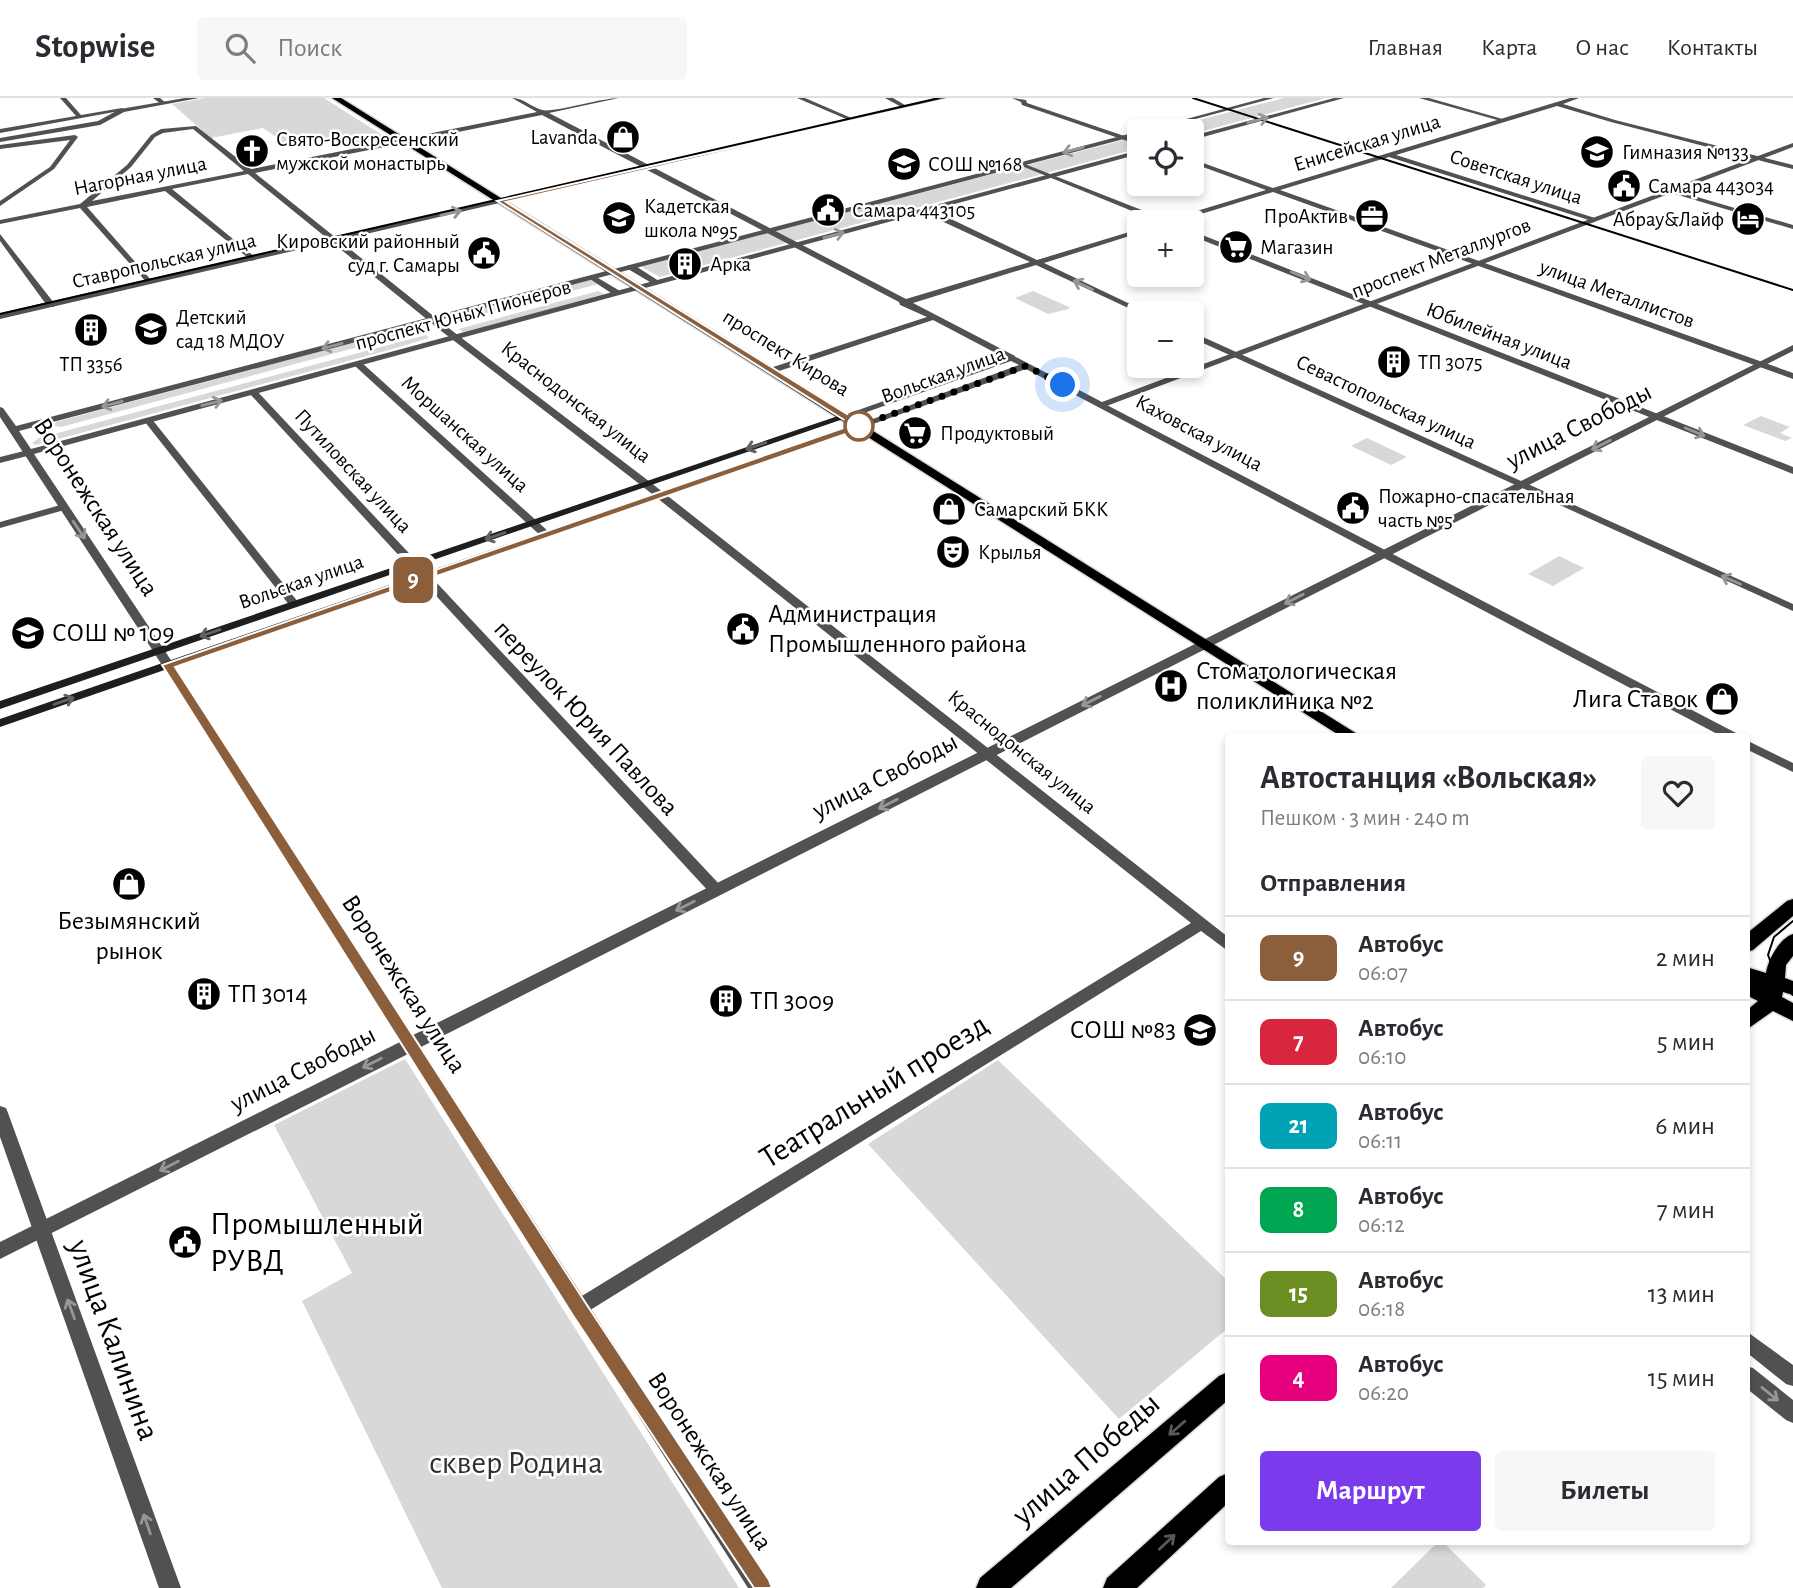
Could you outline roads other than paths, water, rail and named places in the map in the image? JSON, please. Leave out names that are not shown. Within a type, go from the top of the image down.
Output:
[{"type":"main road","name":"проспект Кирова","points":[[336,98],[1348,733]]},
{"type":"main road","name":"Вольская улица","points":[[0,705],[844,416]]},
{"type":"main road","name":"Вольская улица","points":[[0,723],[859,426]]},
{"type":"main road","points":[[1750,942],[1793,906]]},
{"type":"main road","points":[[1793,941],[1777,964],[1780,990],[1793,1013]]},
{"type":"main road","points":[[1750,976],[1780,990]]},
{"type":"main road","points":[[1750,986],[1780,990]]},
{"type":"main road","points":[[1750,1018],[1780,990]]},
{"type":"main road","name":"улица Победы","points":[[990,1588],[1225,1387]]},
{"type":"main road","points":[[1117,1588],[1225,1489]]},
{"type":"street","points":[[63,98],[79,116]]},
{"type":"street","points":[[156,98],[163,103]]},
{"type":"street","points":[[0,131],[196,98]]},
{"type":"street","name":"Каховская улица","points":[[515,98],[1725,733]]},
{"type":"street","name":"Нагорная улица","points":[[0,222],[616,98]]},
{"type":"street","points":[[800,98],[853,120]]},
{"type":"street","points":[[888,98],[907,107]]},
{"type":"street","name":"Ставропольская улица","points":[[0,316],[949,98]]},
{"type":"street","points":[[1015,98],[1024,101],[1024,104],[1127,138]]},
{"type":"street","points":[[1191,119],[1272,98]]},
{"type":"street","points":[[1204,135],[1341,98]]},
{"type":"street","points":[[1422,98],[1503,120]]},
{"type":"street","name":"Енисейская улица","points":[[1204,211],[1576,98]]},
{"type":"street","points":[[1558,104],[1613,121],[1793,167]]},
{"type":"street","points":[[0,140],[100,123],[122,110]]},
{"type":"street","name":"Краснодонская улица","points":[[82,206],[129,166],[160,131],[194,127],[248,173],[988,753],[1225,943]]},
{"type":"street","name":"проспект Юных Пионеров","points":[[13,430],[1127,136]]},
{"type":"street","points":[[0,147],[75,137],[52,168],[0,204]]},
{"type":"street","name":"проспект Металлургов","points":[[1101,405],[1793,145]]},
{"type":"street","name":"проспект Юных Пионеров","points":[[0,460],[1127,155]]},
{"type":"street","name":"Советская улица","points":[[1390,155],[1592,220]]},
{"type":"street","points":[[1020,164],[1135,210]]},
{"type":"street","name":"улица Металлистов","points":[[1204,165],[1793,376]]},
{"type":"street","points":[[167,189],[252,259]]},
{"type":"street","points":[[1670,191],[1793,227]]},
{"type":"street","points":[[82,206],[148,282]]},
{"type":"street","points":[[925,210],[1127,305]]},
{"type":"street","points":[[903,303],[1127,235]]},
{"type":"street","points":[[0,236],[51,304]]},
{"type":"street","name":"Юбилейная улица","points":[[1204,238],[1793,471]]},
{"type":"street","points":[[631,267],[658,283]]},
{"type":"street","points":[[593,277],[617,293]]},
{"type":"street","points":[[770,370],[932,318]]},
{"type":"street","name":"Севастопольская улица","points":[[1204,340],[1793,608]]},
{"type":"street","name":"улица Свободы","points":[[0,1251],[1793,348]]},
{"type":"street","name":"Вольская улица","points":[[844,416],[1012,358]]},
{"type":"street","name":"Моршанская улица","points":[[358,364],[535,522],[545,534]]},
{"type":"street","name":"Вольская улица","points":[[859,426],[1026,366]]},
{"type":"street","name":"Путиловская улица","points":[[253,392],[423,577]]},
{"type":"street","name":"Воронежская улица","points":[[0,410],[159,651],[761,1588]]},
{"type":"street","points":[[148,420],[294,604]]},
{"type":"street","points":[[0,525],[64,507]]},
{"type":"street","name":"переулок Юрия Павлова","points":[[423,577],[716,890]]},
{"type":"street","points":[[1750,746],[1793,768]]},
{"type":"street","name":"Театральный проезд","points":[[579,1308],[1201,924]]},
{"type":"street","name":"улица Калинина","points":[[0,1113],[170,1588]]},
{"type":"street","points":[[1750,1343],[1793,1377]]},
{"type":"street","points":[[1750,1378],[1793,1413]]},
{"type":"tram line","points":[[0,314],[939,98]]},
{"type":"tram line","points":[[1193,98],[1793,290]]},
{"type":"tram line","points":[[1793,921],[1774,937],[1768,955],[1777,978],[1793,995]]},
{"type":"place","name":"Lavanda","points":[[623,137]]},
{"type":"place","name":"Свято-Воскресенский мужской монастырь","points":[[252,151]]},
{"type":"place","name":"Гимназия №133","points":[[1597,152]]},
{"type":"place","name":"СОШ №168","points":[[904,164]]},
{"type":"place","name":"Самара 443034","points":[[1624,186]]},
{"type":"place","name":"Самара 443105","points":[[828,210]]},
{"type":"place","name":"ПроАктив","points":[[1372,216]]},
{"type":"place","name":"Кадетская школа №95","points":[[619,218]]},
{"type":"place","name":"Абрау&Лайф","points":[[1748,219]]},
{"type":"place","name":"Магазин","points":[[1236,247]]},
{"type":"place","name":"Кировский районный суд г. Самары","points":[[484,253]]},
{"type":"place","name":"Арка","points":[[685,264]]},
{"type":"place","name":"Детский сад 18 МДОУ","points":[[151,329]]},
{"type":"place","name":"ТП 3356","points":[[91,330]]},
{"type":"place","name":"ТП 3075","points":[[1394,362]]},
{"type":"place","name":"Продуктовый","points":[[915,433]]},
{"type":"place","name":"Пожарно-спасательная часть №5","points":[[1353,508]]},
{"type":"place","name":"Самарский БКК","points":[[949,509]]},
{"type":"place","name":"Крылья","points":[[953,552]]},
{"type":"place","name":"Администрация Промышленного района","points":[[743,629]]},
{"type":"place","name":"СОШ № 109","points":[[28,633]]},
{"type":"place","name":"Стоматологическая поликлиника №2","points":[[1171,686]]},
{"type":"place","name":"Лига Ставок","points":[[1722,699]]},
{"type":"place","name":"Безымянский рынок","points":[[129,884]]},
{"type":"place","name":"ТП 3014","points":[[204,994]]},
{"type":"place","name":"ТП 3009","points":[[726,1001]]},
{"type":"place","name":"СОШ №83","points":[[1200,1030]]},
{"type":"place","name":"Промышленный РУВД","points":[[185,1242]]},
{"type":"park label","name":"сквер Родина","points":[[516,1463]]}]
